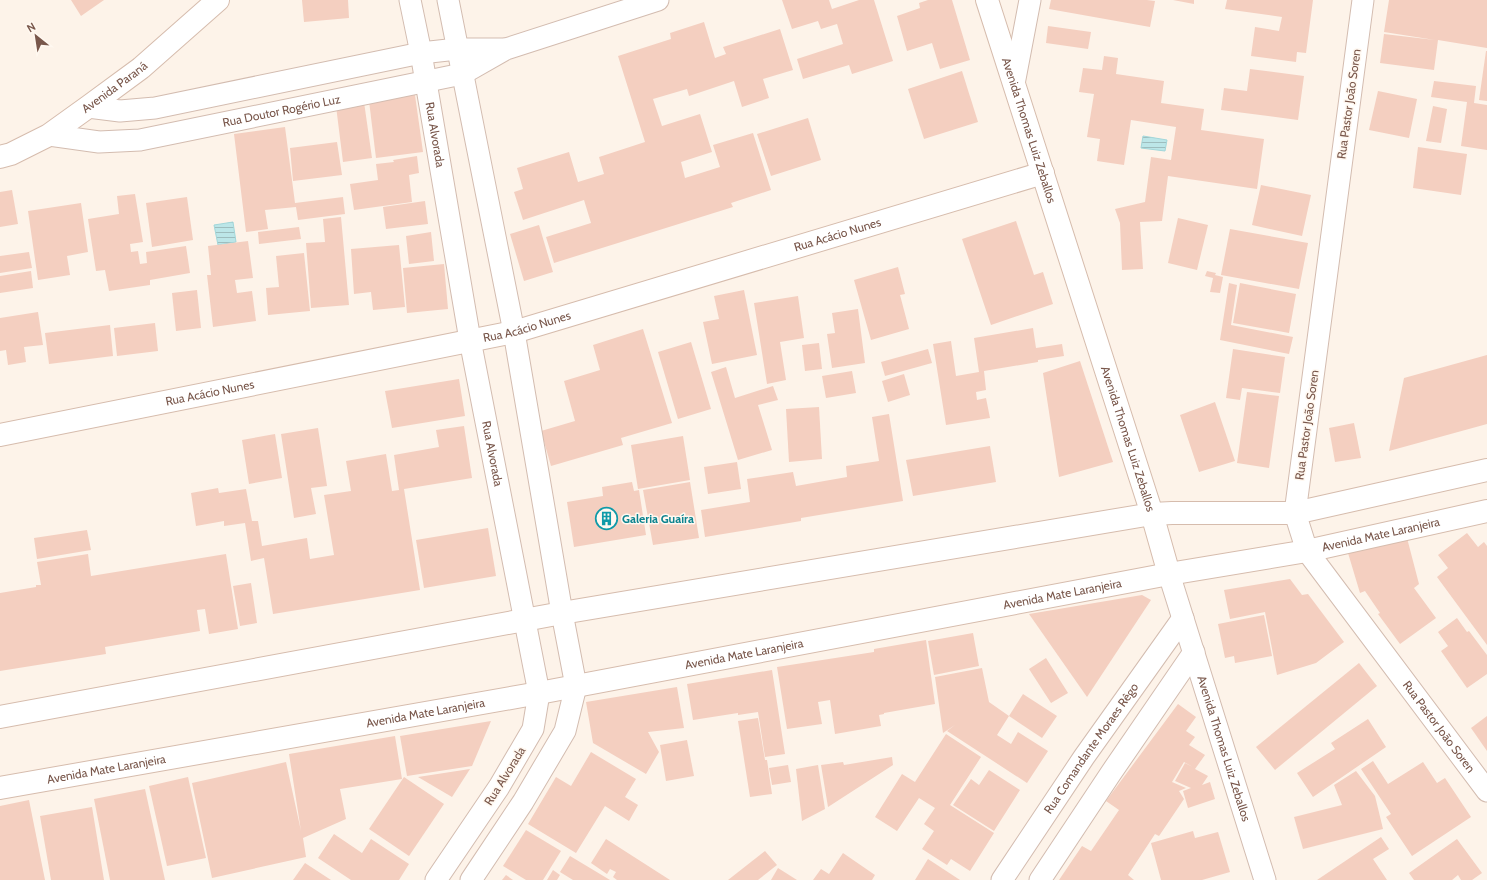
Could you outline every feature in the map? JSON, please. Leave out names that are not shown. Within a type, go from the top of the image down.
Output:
[{"type":"main road","name":"Avenida Paraná","points":[[0,157],[11,154],[49,135],[88,107],[140,68],[218,0]]},
{"type":"main road","name":"Avenida Thomas Luiz Zeballos","points":[[987,0],[1152,514],[1169,574]]},
{"type":"main road","name":"Rua Acácio Nunes","points":[[0,435],[514,332],[1043,173]]},
{"type":"main road","points":[[0,717],[562,613],[1152,514],[1172,512],[1295,512],[1487,470]]},
{"type":"main road","name":"Avenida Mate Laranjeira","points":[[0,788],[539,693],[1169,574],[1307,551],[1487,511]]},
{"type":"street","name":"Rua Alvorada","points":[[410,0],[421,53],[470,340],[539,693],[533,729],[499,787],[436,880]]},
{"type":"street","points":[[448,0],[514,332],[576,686],[565,731],[523,802],[470,880]]},
{"type":"street","name":"Rua Doutor Rogério Luz","points":[[49,135],[98,142],[140,140],[426,82],[462,74],[506,49],[658,0]]},
{"type":"street","points":[[1014,84],[1030,0]]},
{"type":"street","name":"Rua Pastor João Soren","points":[[1363,0],[1295,512],[1307,551],[1487,791]]},
{"type":"street","name":"Rua Doutor Rogério Luz","points":[[88,107],[120,111],[155,108],[421,53],[457,49],[506,49]]},
{"type":"street","name":"Avenida Thomas Luiz Zeballos","points":[[1169,574],[1265,880]]},
{"type":"street","name":"Rua Comandante Moraes Rêgo","points":[[1002,880],[1084,757],[1183,618]]},
{"type":"street","points":[[1040,880],[1194,652]]},
{"type":"street","points":[[1084,757],[1111,773]]},
{"type":"street","points":[[499,787],[523,802]]},
{"type":"water","points":[[1143,136],[1167,140],[1165,151],[1141,148]]},
{"type":"water","points":[[233,222],[236,242],[218,245],[214,225]]},
{"type":"building","points":[[71,0],[104,0],[81,16]]},
{"type":"building","points":[[302,0],[348,0],[349,18],[304,22]]},
{"type":"building","points":[[782,0],[829,0],[832,9],[859,0],[874,0],[893,61],[852,74],[849,65],[803,79],[797,59],[843,44],[837,24],[821,29],[818,21],[792,29]]},
{"type":"building","points":[[928,0],[952,0],[970,60],[940,69],[932,43],[907,51],[897,16],[920,8],[919,3]]},
{"type":"building","points":[[1051,0],[1155,1],[1150,27],[1049,9]]},
{"type":"building","points":[[1173,0],[1194,0],[1194,4]]},
{"type":"building","points":[[1227,0],[1313,0],[1306,53],[1297,52],[1296,62],[1251,56],[1255,27],[1279,31],[1282,17],[1225,9]]},
{"type":"building","points":[[1389,0],[1487,0],[1487,48],[1438,40],[1434,70],[1380,63],[1384,34],[1435,40],[1384,32]]},
{"type":"building","points":[[704,22],[715,58],[726,54],[723,47],[780,29],[793,70],[763,79],[769,98],[742,107],[734,81],[689,96],[687,89],[653,99],[662,126],[700,114],[712,152],[681,162],[685,178],[720,167],[713,145],[753,133],[771,190],[731,203],[733,207],[554,263],[546,237],[591,223],[584,200],[523,220],[514,192],[523,189],[517,168],[569,152],[578,182],[604,174],[599,157],[645,142],[618,56],[671,39],[670,33]]},
{"type":"building","points":[[1048,26],[1091,32],[1088,49],[1046,43]]},
{"type":"building","points":[[1487,51],[1487,101],[1479,100]]},
{"type":"building","points":[[1104,56],[1118,58],[1116,74],[1164,81],[1161,103],[1204,109],[1201,130],[1264,139],[1257,189],[1168,176],[1162,221],[1140,222],[1143,269],[1122,270],[1120,223],[1115,209],[1145,202],[1151,157],[1171,160],[1176,127],[1131,120],[1124,165],[1097,161],[1100,139],[1087,137],[1094,94],[1079,92],[1083,68],[1102,70]]},
{"type":"building","points":[[1250,69],[1304,76],[1298,120],[1221,110],[1224,88],[1247,91]]},
{"type":"building","points":[[962,71],[978,122],[924,139],[908,89]]},
{"type":"building","points":[[1434,81],[1476,86],[1474,103],[1487,105],[1487,150],[1461,146],[1467,102],[1431,97]]},
{"type":"building","points":[[1378,91],[1417,99],[1409,138],[1369,130]]},
{"type":"building","points":[[415,95],[423,152],[376,158],[369,101]]},
{"type":"building","points":[[364,102],[372,158],[343,162],[336,106]]},
{"type":"building","points":[[1433,106],[1447,109],[1441,143],[1426,141]]},
{"type":"building","points":[[808,118],[821,160],[771,176],[757,134]]},
{"type":"building","points":[[285,127],[295,203],[343,197],[345,214],[298,220],[296,207],[265,210],[268,229],[246,232],[234,134]]},
{"type":"building","points":[[337,142],[342,175],[293,181],[290,148]]},
{"type":"building","points":[[1418,147],[1467,154],[1461,195],[1413,188]]},
{"type":"building","points":[[417,156],[419,173],[409,175],[412,202],[354,210],[350,184],[378,180],[376,164],[394,162],[393,160]]},
{"type":"building","points":[[1261,185],[1311,195],[1302,236],[1252,225]]},
{"type":"building","points":[[12,190],[18,224],[0,227],[0,192]]},
{"type":"building","points":[[135,194],[143,242],[130,244],[131,252],[138,251],[140,264],[147,263],[146,252],[186,246],[190,273],[150,280],[150,285],[109,291],[105,270],[96,271],[88,219],[119,214],[117,196]]},
{"type":"building","points":[[187,197],[193,240],[152,247],[146,203]]},
{"type":"building","points":[[425,201],[428,224],[386,229],[383,207]]},
{"type":"building","points":[[81,203],[88,252],[67,256],[70,275],[38,280],[28,211]]},
{"type":"building","points":[[341,217],[349,305],[311,308],[306,243],[325,242],[323,219]]},
{"type":"building","points":[[1178,218],[1208,225],[1197,270],[1168,263]]},
{"type":"building","points":[[1016,221],[1034,275],[1043,272],[1053,304],[991,325],[962,239]]},
{"type":"building","points":[[539,225],[553,272],[524,281],[510,234]]},
{"type":"building","points":[[299,227],[301,239],[259,244],[258,232]]},
{"type":"building","points":[[1230,229],[1308,243],[1299,289],[1221,275]]},
{"type":"building","points":[[431,232],[434,261],[409,264],[406,236]]},
{"type":"building","points":[[248,241],[253,278],[235,280],[237,293],[252,291],[256,321],[213,327],[207,275],[211,275],[208,246]]},
{"type":"building","points":[[399,245],[405,307],[373,310],[371,292],[354,294],[351,249]]},
{"type":"building","points":[[29,252],[32,268],[0,273],[0,256]]},
{"type":"building","points":[[304,253],[310,311],[268,315],[266,288],[279,287],[276,256]]},
{"type":"building","points":[[444,264],[448,309],[407,313],[403,268]]},
{"type":"building","points":[[898,267],[905,294],[900,295],[909,329],[871,340],[854,280]]},
{"type":"building","points":[[31,271],[33,288],[0,293],[0,276]]},
{"type":"building","points":[[1207,271],[1216,273],[1215,275],[1223,277],[1220,293],[1210,292],[1213,278],[1205,276]]},
{"type":"building","points":[[1229,283],[1237,285],[1231,325],[1293,337],[1289,354],[1220,340]]},
{"type":"building","points":[[1240,283],[1296,294],[1289,333],[1233,323]]},
{"type":"building","points":[[197,290],[201,328],[176,331],[172,293]]},
{"type":"building","points":[[744,290],[757,355],[712,364],[703,322],[719,319],[714,296]]},
{"type":"building","points":[[798,296],[804,338],[780,342],[786,380],[767,384],[754,303]]},
{"type":"building","points":[[858,309],[865,363],[832,368],[827,334],[835,333],[832,313]]},
{"type":"building","points":[[38,312],[43,345],[24,347],[26,362],[8,365],[6,350],[0,351],[0,318]]},
{"type":"building","points":[[155,323],[158,351],[117,356],[114,328]]},
{"type":"building","points":[[110,325],[113,356],[49,364],[45,333]]},
{"type":"building","points":[[1033,328],[1036,348],[1062,344],[1064,356],[984,371],[986,390],[976,392],[977,400],[986,398],[990,418],[946,425],[933,344],[951,341],[956,376],[979,372],[974,338]]},
{"type":"building","points":[[643,329],[672,423],[621,438],[623,445],[551,466],[541,431],[575,421],[564,381],[600,370],[593,345]]},
{"type":"building","points":[[691,342],[711,409],[678,419],[658,352]]},
{"type":"building","points":[[819,343],[822,369],[805,371],[802,345]]},
{"type":"building","points":[[928,349],[932,363],[885,376],[881,362]]},
{"type":"building","points":[[1233,349],[1285,357],[1280,393],[1242,388],[1240,400],[1226,398]]},
{"type":"building","points":[[1487,355],[1487,424],[1389,451],[1404,378]]},
{"type":"building","points":[[1080,361],[1113,462],[1059,477],[1043,373]]},
{"type":"building","points":[[726,367],[735,398],[773,386],[778,400],[758,405],[772,450],[738,460],[711,372]]},
{"type":"building","points":[[852,371],[856,393],[826,398],[822,376]]},
{"type":"building","points":[[904,374],[910,395],[888,402],[882,381]]},
{"type":"building","points":[[459,379],[465,416],[392,428],[385,391]]},
{"type":"building","points":[[1247,392],[1279,396],[1269,468],[1237,463]]},
{"type":"building","points":[[1215,402],[1235,461],[1199,472],[1180,415]]},
{"type":"building","points":[[819,407],[822,459],[789,462],[786,409]]},
{"type":"building","points":[[889,414],[903,501],[801,518],[801,521],[705,537],[701,510],[750,502],[747,479],[793,472],[796,486],[847,477],[846,466],[879,461],[872,417]]},
{"type":"building","points":[[1354,423],[1361,458],[1335,462],[1329,428]]},
{"type":"building","points":[[464,426],[472,478],[404,489],[420,590],[273,614],[264,558],[251,561],[245,523],[224,526],[224,521],[196,526],[191,493],[218,488],[219,493],[246,489],[252,521],[258,521],[262,546],[307,538],[310,559],[334,555],[324,495],[351,491],[346,461],[386,454],[392,491],[399,490],[394,455],[439,447],[436,430]]},
{"type":"building","points":[[318,428],[327,486],[311,488],[316,514],[294,518],[281,434]]},
{"type":"building","points":[[275,434],[282,478],[249,484],[242,440]]},
{"type":"building","points":[[683,436],[690,480],[638,489],[631,445]]},
{"type":"building","points":[[990,446],[996,482],[913,496],[906,460]]},
{"type":"building","points":[[737,462],[741,489],[708,494],[704,467]]},
{"type":"building","name":"Galeria Guaíra","points":[[632,482],[634,491],[639,490],[646,535],[574,547],[567,502],[603,496],[602,487]]},
{"type":"building","points":[[690,482],[699,538],[653,545],[643,490]]},
{"type":"building","points":[[488,528],[496,576],[424,588],[416,540]]},
{"type":"building","points":[[87,530],[91,550],[37,559],[34,538]]},
{"type":"building","points":[[1467,533],[1478,547],[1484,542],[1487,546],[1487,645],[1437,577],[1448,568],[1438,555]]},
{"type":"building","points":[[1407,538],[1419,584],[1414,588],[1436,618],[1400,644],[1378,614],[1380,613],[1365,591],[1360,593],[1348,553]]},
{"type":"building","points":[[88,554],[91,576],[226,554],[238,629],[209,634],[205,609],[197,610],[200,631],[105,647],[106,654],[0,671],[0,593],[41,585],[37,562]]},
{"type":"building","points":[[1290,579],[1302,595],[1308,594],[1344,642],[1316,663],[1277,675],[1265,612],[1230,619],[1224,590]]},
{"type":"building","points":[[251,583],[257,623],[240,626],[233,586]]},
{"type":"building","points":[[1142,595],[1151,600],[1087,697],[1029,614]]},
{"type":"building","points":[[1264,615],[1272,656],[1235,663],[1234,656],[1225,658],[1218,624]]},
{"type":"building","points":[[1457,618],[1487,655],[1487,674],[1467,688],[1441,651],[1448,646],[1438,632]]},
{"type":"building","points":[[973,633],[979,666],[934,675],[928,641]]},
{"type":"building","points":[[926,640],[935,704],[884,713],[879,715],[881,726],[835,734],[830,700],[818,702],[822,724],[787,729],[777,667],[874,652],[874,649]]},
{"type":"building","points":[[1046,658],[1068,693],[1051,703],[1029,669]]},
{"type":"building","points":[[1359,663],[1377,686],[1275,770],[1256,747]]},
{"type":"building","points":[[982,668],[989,702],[1009,716],[997,735],[1011,744],[1018,732],[1048,751],[1027,783],[947,731],[955,725],[943,733],[935,677]]},
{"type":"building","points":[[772,670],[785,754],[765,757],[758,712],[738,715],[738,713],[693,720],[687,684]]},
{"type":"building","points":[[677,687],[684,728],[648,732],[659,752],[646,774],[593,743],[586,702]]},
{"type":"building","points":[[1023,694],[1057,716],[1042,738],[1009,716]]},
{"type":"building","points":[[1178,704],[1196,717],[1186,731],[1195,737],[1189,745],[1205,755],[1195,769],[1208,776],[1202,785],[1210,782],[1215,799],[1188,808],[1183,791],[1191,788],[1175,781],[1185,763],[1193,767],[1184,762],[1172,782],[1186,788],[1179,791],[1184,799],[1159,836],[1155,834],[1128,875],[1134,880],[1059,880],[1082,846],[1091,851],[1119,810],[1106,801]]},
{"type":"building","points":[[1487,716],[1487,751],[1471,728]]},
{"type":"building","points":[[758,718],[765,760],[767,760],[772,794],[750,797],[738,721]]},
{"type":"building","points":[[1368,719],[1386,747],[1313,797],[1297,773],[1335,749],[1331,743]]},
{"type":"building","points":[[491,721],[472,766],[407,776],[400,736]]},
{"type":"building","points":[[946,734],[981,757],[950,805],[994,833],[970,871],[951,859],[947,865],[922,849],[934,831],[924,824],[935,808],[919,798],[897,831],[875,817],[902,774],[915,782]]},
{"type":"building","points":[[395,736],[402,779],[340,789],[346,819],[303,838],[306,857],[212,878],[192,783],[286,762],[301,831],[289,754]]},
{"type":"building","points":[[687,740],[694,776],[666,781],[660,745]]},
{"type":"building","points":[[591,752],[636,779],[625,797],[638,805],[629,821],[605,806],[576,853],[528,824],[556,777],[571,786]]},
{"type":"building","points":[[892,757],[893,765],[828,807],[821,765],[843,762],[844,765]]},
{"type":"building","points":[[1373,761],[1388,784],[1423,762],[1437,783],[1445,778],[1471,817],[1412,856],[1386,817],[1391,814],[1361,769]]},
{"type":"building","points":[[788,765],[791,782],[772,785],[769,768]]},
{"type":"building","points":[[818,765],[825,809],[802,821],[796,769]]},
{"type":"building","points":[[470,769],[452,797],[418,777]]},
{"type":"building","points":[[989,770],[1020,790],[994,831],[953,805],[971,779],[979,785]]},
{"type":"building","points":[[1356,771],[1375,796],[1383,829],[1303,849],[1294,817],[1342,805],[1334,785]]},
{"type":"building","points":[[188,777],[206,858],[167,866],[149,786]]},
{"type":"building","points":[[404,777],[444,804],[409,856],[369,829]]},
{"type":"building","points":[[145,789],[165,880],[110,880],[94,799]]},
{"type":"building","points":[[29,800],[45,880],[0,880],[0,806]]},
{"type":"building","points":[[92,807],[104,880],[51,880],[40,816]]},
{"type":"building","points":[[526,830],[561,851],[543,880],[526,880],[503,866]]},
{"type":"building","points":[[1193,831],[1195,838],[1218,832],[1230,872],[1202,880],[1161,880],[1151,843]]},
{"type":"building","points":[[334,834],[362,853],[371,839],[409,864],[399,880],[351,880],[318,858]]},
{"type":"building","points":[[1381,837],[1389,849],[1373,859],[1387,880],[1317,880]]},
{"type":"building","points":[[606,839],[670,880],[617,880],[613,877],[616,872],[610,869],[607,874],[591,863]]},
{"type":"building","points":[[1457,839],[1482,873],[1472,880],[1461,880],[1458,875],[1452,880],[1414,880],[1409,873]]},
{"type":"building","points":[[765,851],[777,865],[758,880],[728,880]]},
{"type":"building","points":[[843,853],[875,875],[872,880],[813,880],[821,869],[829,874]]},
{"type":"building","points":[[570,856],[610,880],[573,880],[560,872]]},
{"type":"building","points":[[928,859],[960,880],[915,880]]},
{"type":"building","points":[[305,863],[331,880],[293,880]]},
{"type":"building","points":[[778,868],[797,880],[771,880]]},
{"type":"building","points":[[553,870],[560,875],[557,880],[547,880]]},
{"type":"building","points":[[506,875],[513,880],[502,880]]},
{"type":"place","name":"Galeria Guaíra","points":[[606,519]]}]
